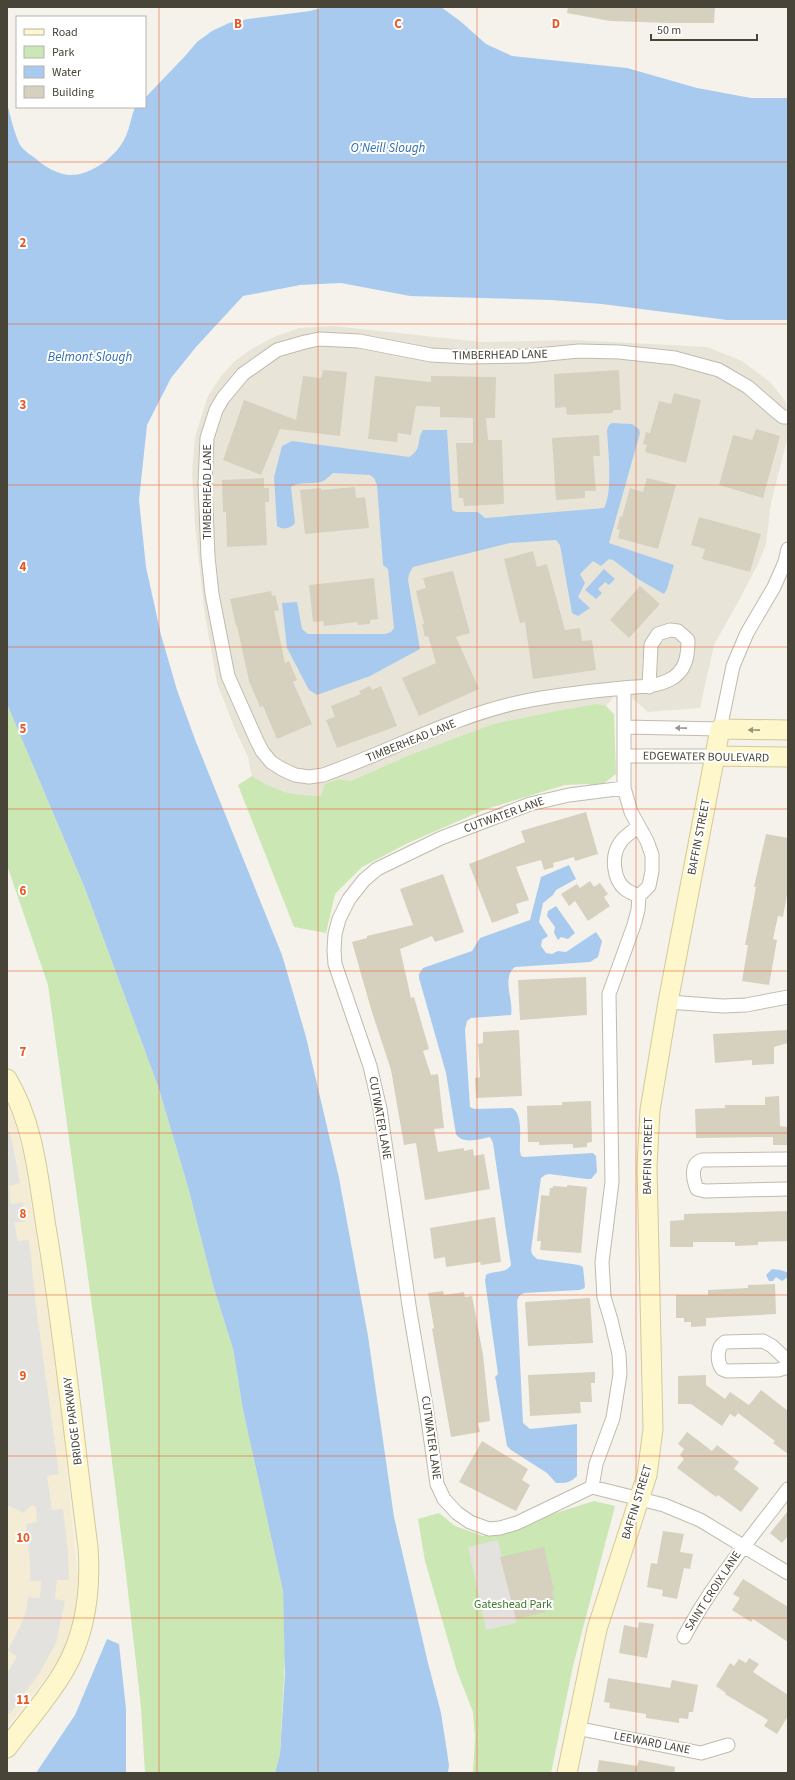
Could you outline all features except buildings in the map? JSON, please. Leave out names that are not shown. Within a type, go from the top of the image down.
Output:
[{"type":"street","name":"TIMBERHEAD LANE","points":[[649,687],[624,688],[531,700],[514,704],[453,723],[323,775],[309,777],[295,775],[271,762],[259,745],[228,676],[212,588],[208,557],[205,484],[207,438],[216,410],[223,398],[243,374],[277,350],[305,342],[336,339],[359,341],[431,355],[469,357],[527,356],[587,352],[632,353],[675,358],[719,370],[748,387],[778,413],[788,417]]},
{"type":"street","name":"BAFFIN STREET","points":[[567,1773],[597,1628],[638,1498],[647,1475],[653,1429],[647,1168],[650,1110],[668,1002],[714,756],[733,666],[747,633],[774,588],[787,558]]},
{"type":"street","points":[[624,688],[624,788],[631,812],[647,841],[652,855],[652,870],[649,886],[639,896],[638,910],[634,925],[609,994],[612,1182],[602,1262],[604,1297],[619,1354],[620,1374],[613,1418],[596,1464],[592,1487],[664,1504],[700,1520],[788,1573]]},
{"type":"street","points":[[624,727],[788,730]]},
{"type":"street","name":"EDGEWATER BOULEVARD","points":[[624,756],[788,758]]},
{"type":"street","name":"CUTWATER LANE","points":[[592,1487],[517,1523],[500,1528],[489,1529],[470,1522],[457,1513],[444,1499],[437,1484],[380,1109],[370,1066],[335,964],[334,945],[339,920],[349,899],[364,880],[377,869],[441,838],[530,804],[569,795],[624,788]]},
{"type":"street","points":[[638,827],[620,842],[617,849],[615,862],[616,876],[619,883],[626,890],[639,896]]},
{"type":"street","points":[[668,1002],[723,1006],[746,1005],[788,997]]},
{"type":"street","name":"BRIDGE PARKWAY","points":[[7,1079],[18,1098],[28,1126],[40,1188],[64,1346],[88,1548],[89,1570],[86,1606],[75,1648],[58,1680],[7,1748]]},
{"type":"street","points":[[788,1159],[702,1160],[697,1162],[694,1166],[694,1182],[697,1189],[705,1191],[788,1189]]},
{"type":"street","points":[[788,1361],[772,1346],[763,1341],[725,1342],[721,1344],[719,1349],[719,1365],[722,1369],[727,1371],[778,1370],[788,1367]]},
{"type":"street","name":"SAINT CROIX LANE","points":[[684,1637],[694,1617],[719,1579],[788,1489]]},
{"type":"street","name":"LEEWARD LANE","points":[[576,1728],[701,1753],[728,1745]]},
{"type":"shaded area","points":[[334,326],[481,342],[574,340],[707,347],[742,361],[770,382],[786,402],[787,440],[771,503],[766,544],[759,562],[714,645],[700,708],[648,712],[632,698],[627,681],[606,706],[493,724],[407,756],[351,781],[340,779],[321,796],[302,796],[274,789],[252,776],[248,757],[234,727],[217,683],[204,609],[195,524],[192,473],[195,437],[208,396],[221,376],[236,360],[253,348],[274,337],[299,328]]},
{"type":"shaded area","points":[[7,1104],[15,1124],[24,1158],[62,1400],[65,1453],[78,1577],[76,1614],[66,1645],[57,1663],[7,1727]]},
{"type":"shaded area","points":[[7,1128],[11,1137],[20,1183],[9,1186],[11,1204],[23,1202],[26,1221],[14,1223],[18,1241],[29,1240],[36,1306],[59,1474],[47,1476],[52,1510],[63,1509],[68,1551],[69,1580],[57,1580],[55,1599],[65,1601],[56,1643],[40,1672],[9,1715],[7,1713],[7,1673],[17,1657],[8,1650],[26,1612],[28,1597],[40,1598],[41,1581],[30,1581],[26,1524],[37,1522],[36,1507],[32,1505],[23,1513],[7,1505]]},
{"type":"shaded area","points":[[498,1540],[517,1623],[486,1630],[468,1547]]},
{"type":"green space","points":[[7,704],[84,886],[158,1086],[188,1187],[213,1285],[233,1349],[243,1410],[283,1591],[285,1657],[280,1754],[275,1773],[145,1773],[141,1707],[126,1574],[101,1372],[48,985],[7,865]]},
{"type":"green space","points":[[597,704],[606,706],[614,714],[616,774],[599,787],[587,784],[565,785],[486,809],[408,843],[362,867],[335,894],[326,933],[294,927],[238,785],[252,776],[285,792],[301,795],[321,796],[325,784],[340,779],[351,781],[407,756],[493,724]]},
{"type":"green space","name":"Gateshead Park","points":[[594,1501],[615,1506],[573,1666],[551,1773],[473,1773],[475,1736],[473,1712],[457,1671],[425,1561],[418,1519],[439,1513],[455,1526],[483,1536]]},
{"type":"water","points":[[325,7],[441,7],[460,21],[486,44],[512,56],[627,68],[697,88],[751,98],[788,98],[788,320],[727,320],[602,304],[551,300],[410,296],[341,283],[300,285],[243,296],[196,347],[171,378],[147,425],[139,500],[146,567],[161,635],[177,690],[196,742],[282,955],[306,1037],[339,1178],[368,1336],[394,1517],[441,1713],[449,1765],[448,1773],[275,1773],[280,1754],[285,1673],[283,1591],[243,1410],[233,1349],[213,1285],[188,1187],[158,1086],[84,886],[7,704],[7,104],[16,135],[23,149],[43,165],[54,171],[65,175],[82,173],[99,166],[113,155],[122,144],[135,108],[146,108],[146,97],[197,42],[212,31],[229,23],[248,19],[310,11]]},
{"type":"water","points":[[612,423],[632,424],[639,429],[640,433],[609,543],[674,565],[667,589],[664,594],[638,579],[613,560],[609,559],[601,566],[593,561],[580,574],[585,583],[578,597],[590,608],[578,616],[572,613],[560,545],[556,540],[510,543],[413,567],[409,574],[408,580],[420,649],[370,676],[317,695],[309,690],[287,648],[282,603],[297,602],[302,629],[308,634],[385,634],[391,632],[394,628],[388,569],[383,565],[377,485],[374,478],[370,475],[333,473],[321,482],[299,484],[291,487],[295,523],[291,527],[286,528],[277,526],[274,477],[282,446],[292,441],[409,457],[418,448],[423,430],[447,430],[452,510],[456,512],[478,512],[485,518],[604,508],[607,501],[609,481],[607,430],[609,425]]},
{"type":"water","points":[[604,569],[615,579],[609,585],[605,582],[598,589],[602,593],[596,599],[585,590]]},
{"type":"water","points":[[569,865],[576,879],[556,890],[553,895],[543,903],[539,922],[548,936],[542,940],[541,946],[546,953],[552,954],[558,951],[566,952],[596,932],[602,941],[598,957],[590,962],[515,967],[511,972],[508,983],[511,1015],[471,1018],[467,1021],[465,1030],[470,1107],[474,1109],[512,1108],[516,1111],[520,1122],[521,1156],[593,1153],[596,1156],[597,1172],[591,1179],[549,1174],[541,1178],[531,1250],[532,1254],[537,1259],[579,1265],[583,1267],[585,1287],[579,1290],[524,1293],[519,1296],[517,1301],[523,1423],[530,1429],[577,1424],[577,1476],[568,1482],[556,1483],[547,1473],[507,1446],[495,1377],[498,1374],[485,1280],[486,1275],[506,1270],[511,1265],[493,1143],[490,1137],[467,1140],[456,1134],[446,1073],[419,974],[423,968],[472,951],[480,938],[530,920],[541,877]]},
{"type":"water","points":[[556,906],[575,933],[568,939],[561,937],[558,940],[554,933],[555,927],[547,916],[548,911]]},
{"type":"water","points":[[772,1269],[788,1273],[788,1277],[782,1281],[776,1277],[773,1281],[769,1281],[766,1275]]},
{"type":"water","points":[[107,1639],[119,1644],[126,1709],[126,1773],[36,1773],[75,1715]]},
{"type":"water label","name":"O'Neill Slough","points":[[388,148]]},
{"type":"water label","name":"Belmont Slough","points":[[90,357]]}]
